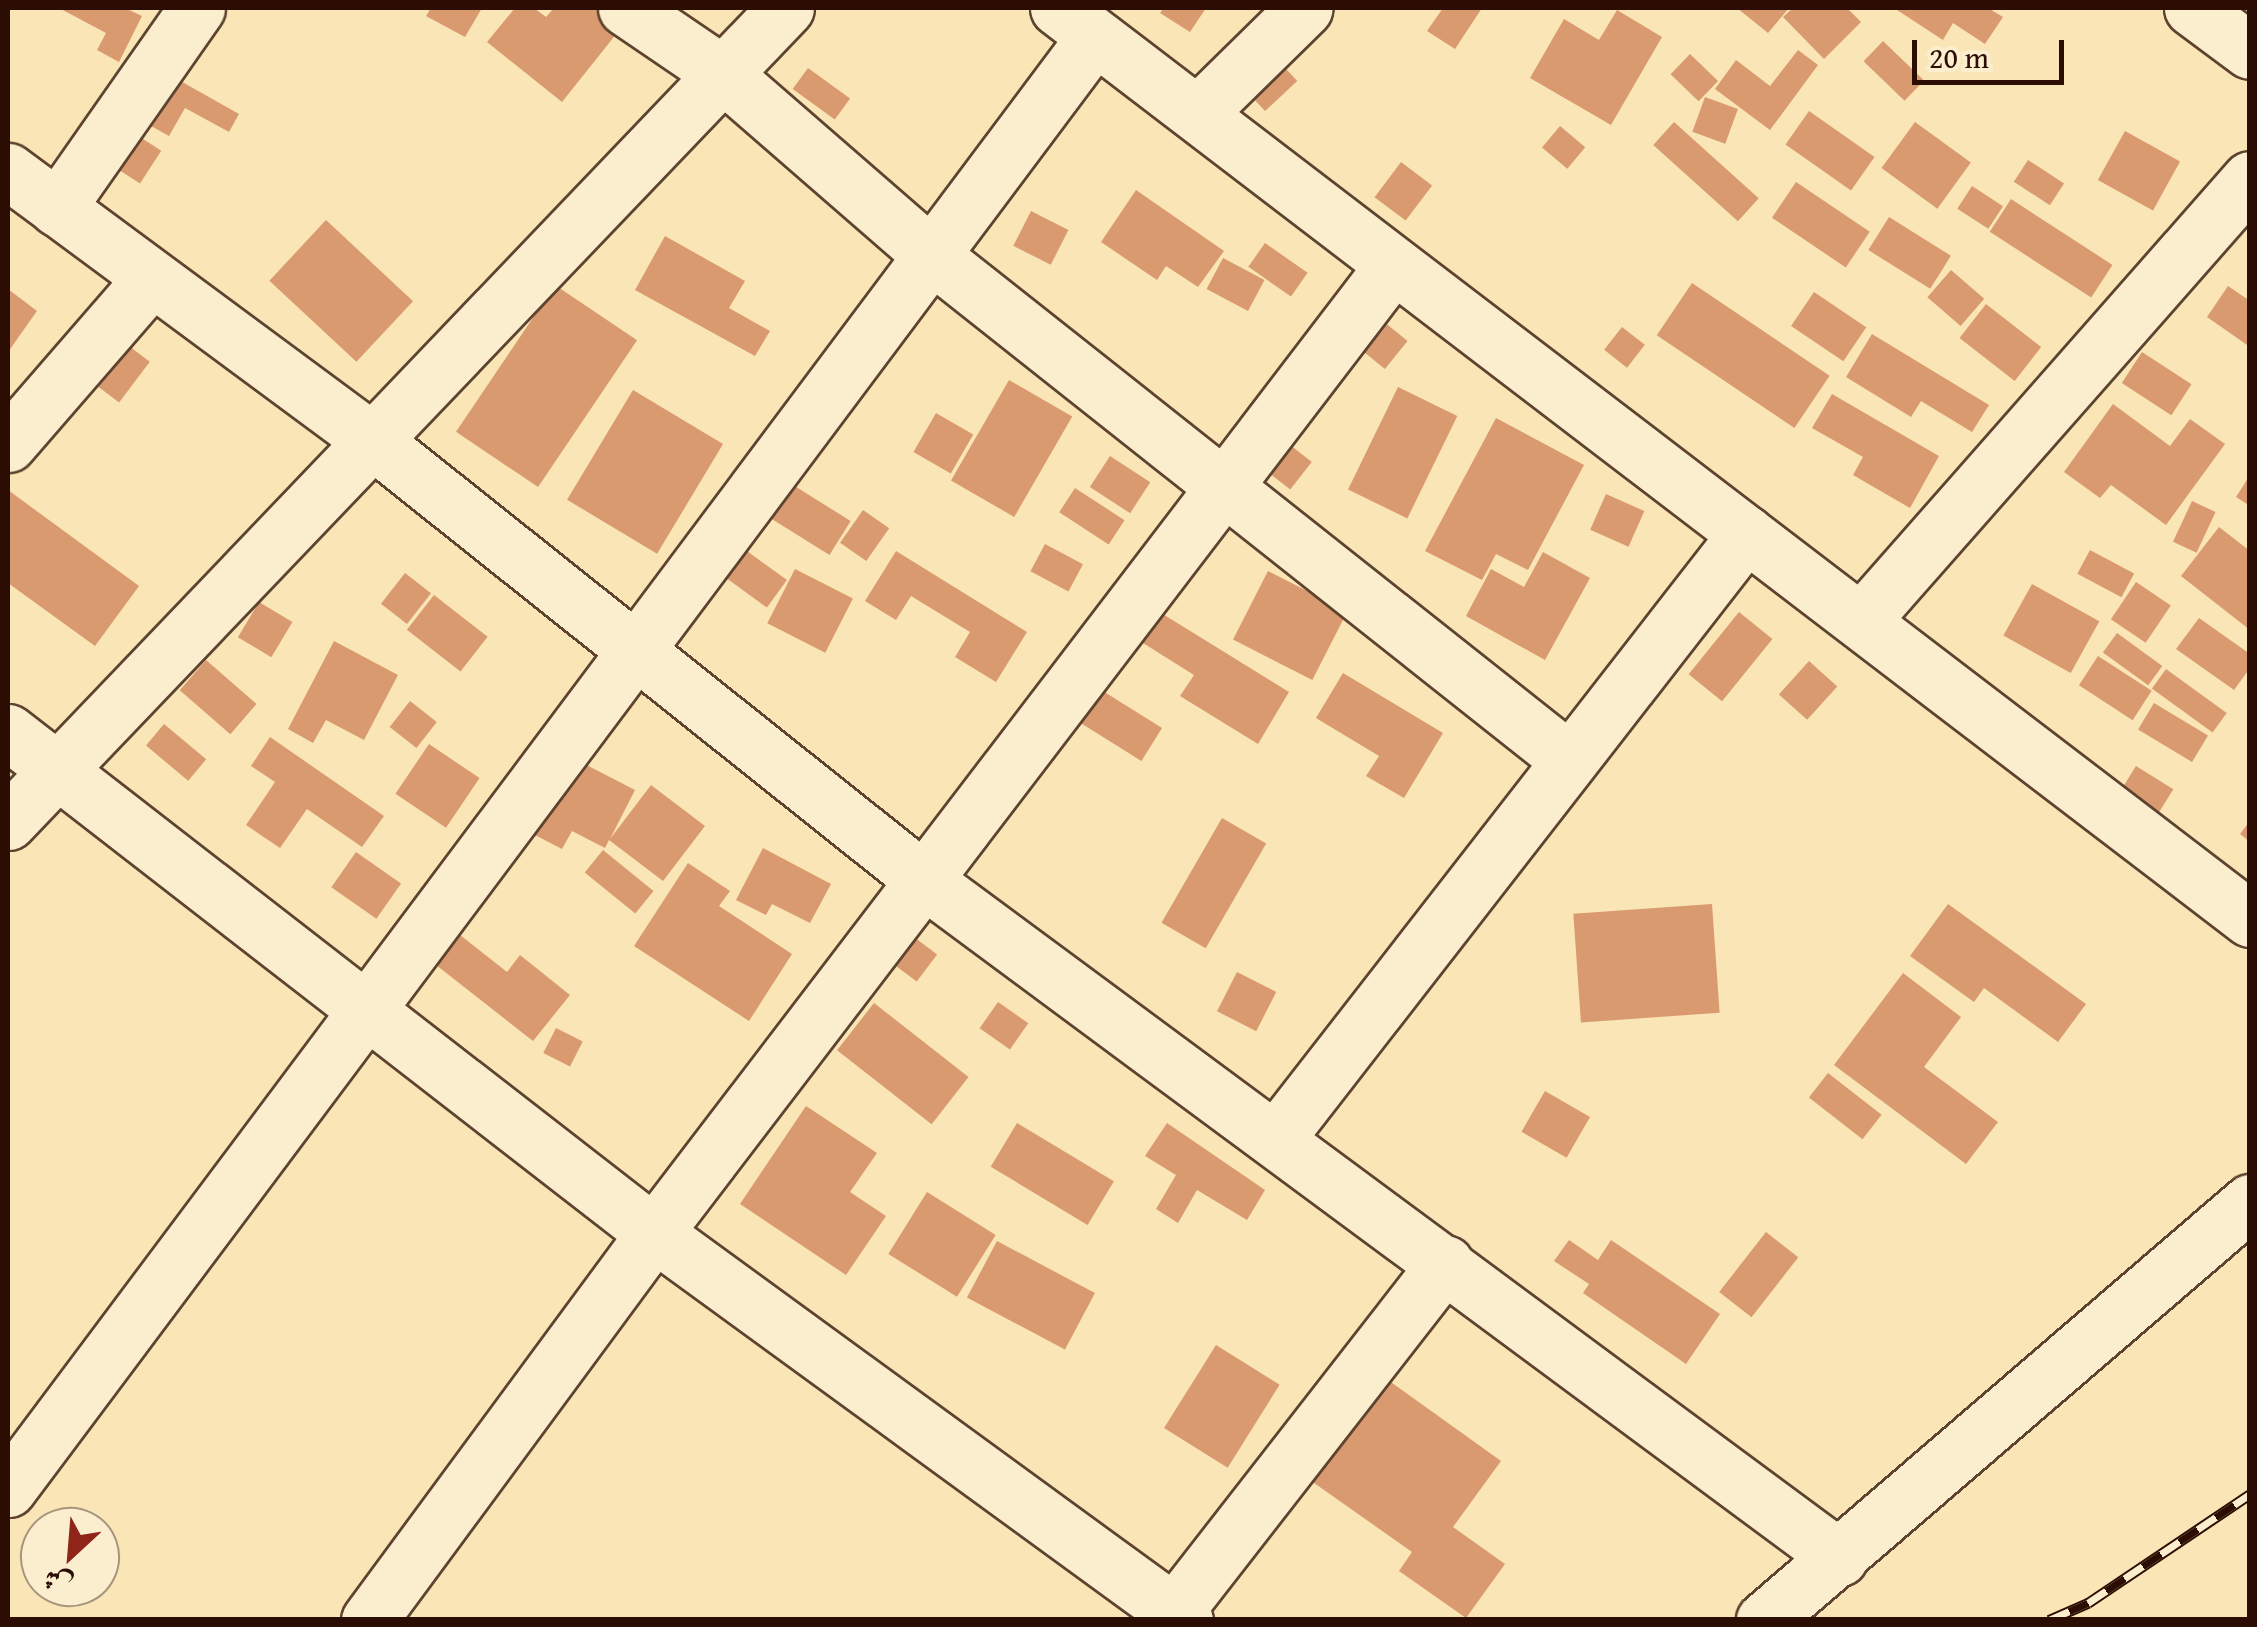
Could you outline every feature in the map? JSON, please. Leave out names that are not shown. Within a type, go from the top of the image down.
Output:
[{"type":"street","points":[[56,208],[197,8]]},
{"type":"street","points":[[626,8],[723,74],[935,258],[1224,482],[1570,760]]},
{"type":"street","points":[[8,822],[786,8]]},
{"type":"street","points":[[1199,112],[1305,8]]},
{"type":"street","points":[[2192,8],[2250,52]]},
{"type":"street","points":[[8,1490],[363,1007],[935,258],[1076,23],[1199,112],[1391,268],[1862,620],[2250,919]]},
{"type":"street","points":[[8,171],[373,441],[925,881],[1278,1136],[1840,1558]]},
{"type":"street","points":[[1862,620],[2250,179]]},
{"type":"street","points":[[369,1620],[654,1233],[1391,268]]},
{"type":"street","points":[[8,444],[150,278]]},
{"type":"street","points":[[1278,1136],[1746,534]]},
{"type":"street","points":[[8,732],[654,1233],[1180,1616],[1446,1263]]},
{"type":"street","points":[[1764,1620],[2250,1202]]},
{"type":"building","points":[[59,8],[125,8],[142,16],[119,62],[97,50],[106,33]]},
{"type":"building","points":[[431,8],[482,8],[465,37],[426,16]]},
{"type":"building","points":[[515,8],[534,8],[546,17],[554,8],[606,8],[625,23],[562,102],[487,42]]},
{"type":"building","points":[[1164,8],[1206,8],[1190,32],[1160,13]]},
{"type":"building","points":[[1443,8],[1482,8],[1455,49],[1427,31]]},
{"type":"building","points":[[1737,8],[1789,8],[1768,33]]},
{"type":"building","points":[[1793,8],[1847,8],[1861,22],[1824,59],[1783,17]]},
{"type":"building","points":[[1894,8],[1988,8],[2003,17],[1985,44],[1953,23],[1943,40]]},
{"type":"building","points":[[1617,10],[1662,37],[1611,125],[1530,78],[1564,19],[1599,40]]},
{"type":"building","points":[[1883,41],[1924,81],[1905,101],[1864,61]]},
{"type":"building","points":[[1798,50],[1818,65],[1770,130],[1715,89],[1736,60],[1770,86]]},
{"type":"building","points":[[1272,54],[1297,81],[1265,111],[1240,84]]},
{"type":"building","points":[[1690,54],[1718,81],[1699,101],[1671,74]]},
{"type":"building","points":[[808,68],[850,99],[835,120],[793,89]]},
{"type":"building","points":[[161,70],[239,114],[229,132],[185,108],[169,136],[135,117]]},
{"type":"building","points":[[1705,97],[1738,109],[1725,144],[1692,132]]},
{"type":"building","points":[[1809,111],[1875,157],[1851,190],[1785,145]]},
{"type":"building","points":[[1674,122],[1759,198],[1738,221],[1653,145]]},
{"type":"building","points":[[1915,122],[1971,163],[1937,209],[1881,168]]},
{"type":"building","points":[[1560,126],[1585,147],[1567,169],[1542,147]]},
{"type":"building","points":[[126,128],[161,151],[140,184],[105,161]]},
{"type":"building","points":[[2125,131],[2180,162],[2153,211],[2098,180]]},
{"type":"building","points":[[2028,160],[2064,183],[2050,205],[2014,182]]},
{"type":"building","points":[[1401,162],[1432,185],[1406,221],[1375,197]]},
{"type":"building","points":[[1796,182],[1870,232],[1846,267],[1772,218]]},
{"type":"building","points":[[1972,186],[2003,206],[1988,229],[1957,209]]},
{"type":"building","points":[[1136,190],[1224,251],[1198,287],[1166,266],[1157,280],[1101,242]]},
{"type":"building","points":[[2011,199],[2112,265],[2091,298],[1990,232]]},
{"type":"building","points":[[1031,211],[1068,230],[1051,265],[1013,246]]},
{"type":"building","points":[[1889,217],[1951,256],[1930,289],[1868,250]]},
{"type":"building","points":[[326,220],[413,301],[356,362],[269,281]]},
{"type":"building","points":[[665,236],[745,281],[729,308],[770,331],[755,356],[635,290]]},
{"type":"building","points":[[1265,243],[1308,273],[1291,297],[1248,267]]},
{"type":"building","points":[[1223,258],[1264,280],[1248,311],[1207,289]]},
{"type":"building","points":[[1951,270],[1984,299],[1961,326],[1927,297]]},
{"type":"building","points":[[1692,283],[1830,376],[1794,428],[1657,335]]},
{"type":"building","points":[[555,285],[637,340],[538,487],[456,432]]},
{"type":"building","points":[[2228,286],[2250,301],[2250,347],[2207,317]]},
{"type":"building","points":[[8,289],[37,311],[8,352]]},
{"type":"building","points":[[1814,292],[1866,327],[1843,361],[1791,326]]},
{"type":"building","points":[[1986,304],[2041,347],[2015,381],[1960,338]]},
{"type":"building","points":[[1378,317],[1408,341],[1385,369],[1355,345]]},
{"type":"building","points":[[1622,327],[1645,345],[1627,368],[1604,350]]},
{"type":"building","points":[[1872,334],[1989,405],[1972,432],[1921,401],[1911,417],[1846,377]]},
{"type":"building","points":[[129,346],[150,362],[119,402],[98,387]]},
{"type":"building","points":[[2142,352],[2191,384],[2171,415],[2122,383]]},
{"type":"building","points":[[1009,380],[1072,416],[1014,517],[951,480]]},
{"type":"building","points":[[1398,387],[1457,416],[1407,518],[1348,489]]},
{"type":"building","points":[[633,390],[723,444],[657,554],[567,500]]},
{"type":"building","points":[[1832,394],[1939,456],[1910,508],[1853,475],[1863,457],[1812,428]]},
{"type":"building","points":[[2113,404],[2170,446],[2190,419],[2225,444],[2166,525],[2111,485],[2100,498],[2064,472]]},
{"type":"building","points":[[936,413],[973,435],[951,473],[914,452]]},
{"type":"building","points":[[1496,418],[1584,465],[1528,570],[1496,554],[1482,580],[1425,551]]},
{"type":"building","points":[[1285,441],[1312,462],[1290,490],[1263,469]]},
{"type":"building","points":[[1110,456],[1150,482],[1130,513],[1090,487]]},
{"type":"building","points":[[2250,475],[2250,506],[2236,497]]},
{"type":"building","points":[[793,485],[851,521],[829,555],[772,519]]},
{"type":"building","points":[[1075,488],[1124,520],[1109,544],[1059,512]]},
{"type":"building","points":[[8,490],[139,586],[95,646],[8,583]]},
{"type":"building","points":[[1606,494],[1644,511],[1629,547],[1590,530]]},
{"type":"building","points":[[2192,501],[2216,512],[2197,553],[2173,542]]},
{"type":"building","points":[[863,510],[889,528],[866,561],[840,543]]},
{"type":"building","points":[[2219,527],[2250,551],[2250,630],[2181,576]]},
{"type":"building","points":[[1045,544],[1083,564],[1068,592],[1030,571]]},
{"type":"building","points":[[740,546],[787,580],[767,608],[720,574]]},
{"type":"building","points":[[2090,550],[2134,573],[2121,597],[2077,574]]},
{"type":"building","points":[[896,551],[1027,632],[996,682],[955,657],[970,632],[911,596],[896,620],[865,601]]},
{"type":"building","points":[[1543,552],[1590,578],[1545,660],[1466,616],[1491,569],[1524,587]]},
{"type":"building","points":[[795,569],[853,599],[825,653],[767,623]]},
{"type":"building","points":[[1268,571],[1347,611],[1312,680],[1233,640]]},
{"type":"building","points":[[405,573],[431,593],[407,624],[381,604]]},
{"type":"building","points":[[2136,582],[2171,605],[2146,643],[2111,619]]},
{"type":"building","points":[[2032,584],[2099,621],[2071,673],[2003,636]]},
{"type":"building","points":[[434,595],[488,637],[460,672],[407,630]]},
{"type":"building","points":[[259,602],[292,622],[271,657],[238,637]]},
{"type":"building","points":[[1153,608],[1289,692],[1258,744],[1180,696],[1194,675],[1135,638]]},
{"type":"building","points":[[1739,612],[1772,639],[1722,701],[1689,674]]},
{"type":"building","points":[[2199,618],[2250,654],[2250,668],[2234,690],[2176,649]]},
{"type":"building","points":[[2117,633],[2162,666],[2148,685],[2103,652]]},
{"type":"building","points":[[334,641],[398,675],[364,740],[326,720],[313,743],[288,729]]},
{"type":"building","points":[[2098,656],[2152,691],[2133,720],[2079,685]]},
{"type":"building","points":[[206,660],[257,704],[230,734],[180,690]]},
{"type":"building","points":[[1809,661],[1837,686],[1807,720],[1779,694]]},
{"type":"building","points":[[2166,669],[2227,713],[2213,733],[2152,688]]},
{"type":"building","points":[[1343,673],[1443,733],[1404,798],[1366,776],[1379,756],[1316,718]]},
{"type":"building","points":[[1090,683],[1162,728],[1141,761],[1069,716]]},
{"type":"building","points":[[410,701],[437,722],[416,748],[390,727]]},
{"type":"building","points":[[2154,703],[2208,735],[2192,762],[2138,730]]},
{"type":"building","points":[[164,724],[206,759],[188,781],[146,745]]},
{"type":"building","points":[[270,737],[384,816],[362,847],[307,809],[280,848],[246,825],[275,782],[251,766]]},
{"type":"building","points":[[429,744],[480,778],[446,828],[395,794]]},
{"type":"building","points":[[573,758],[635,790],[610,839],[651,785],[705,826],[663,881],[609,840],[605,848],[572,831],[562,849],[533,834]]},
{"type":"building","points":[[2136,766],[2173,789],[2159,812],[2122,789]]},
{"type":"building","points":[[1222,818],[1266,844],[1206,948],[1162,923]]},
{"type":"building","points":[[2250,821],[2250,842],[2240,834]]},
{"type":"building","points":[[763,848],[831,884],[810,923],[772,904],[766,915],[736,900]]},
{"type":"building","points":[[603,850],[654,891],[635,913],[585,873]]},
{"type":"building","points":[[356,852],[401,884],[376,919],[331,887]]},
{"type":"building","points":[[688,863],[730,891],[719,906],[792,954],[749,1021],[634,946]]},
{"type":"building","points":[[1712,904],[1720,1013],[1581,1022],[1573,914]]},
{"type":"building","points":[[1948,904],[2086,1004],[2058,1042],[1984,988],[1974,1002],[1910,956]]},
{"type":"building","points":[[455,931],[507,972],[520,955],[570,995],[533,1041],[431,961]]},
{"type":"building","points":[[910,934],[937,954],[917,982],[890,961]]},
{"type":"building","points":[[1237,972],[1276,992],[1256,1031],[1217,1011]]},
{"type":"building","points":[[1903,973],[1961,1017],[1924,1067],[1998,1122],[1966,1164],[1834,1065]]},
{"type":"building","points":[[998,1002],[1028,1023],[1010,1049],[980,1028]]},
{"type":"building","points":[[874,1003],[969,1077],[932,1124],[837,1050]]},
{"type":"building","points":[[556,1028],[583,1042],[570,1067],[543,1053]]},
{"type":"building","points":[[1828,1073],[1882,1115],[1862,1139],[1809,1097]]},
{"type":"building","points":[[1545,1091],[1590,1117],[1567,1158],[1522,1132]]},
{"type":"building","points":[[806,1106],[877,1153],[850,1192],[886,1216],[846,1275],[740,1204]]},
{"type":"building","points":[[1017,1123],[1114,1181],[1088,1225],[991,1167]]},
{"type":"building","points":[[1167,1123],[1265,1190],[1247,1220],[1197,1190],[1178,1223],[1156,1209],[1176,1175],[1145,1156]]},
{"type":"building","points":[[927,1192],[996,1235],[957,1297],[888,1254]]},
{"type":"building","points":[[1766,1232],[1798,1257],[1752,1317],[1719,1292]]},
{"type":"building","points":[[1569,1240],[1598,1260],[1611,1240],[1720,1314],[1686,1364],[1583,1293],[1589,1284],[1554,1261]]},
{"type":"building","points":[[997,1241],[1095,1293],[1065,1350],[967,1298]]},
{"type":"building","points":[[1216,1345],[1280,1385],[1228,1468],[1164,1428]]},
{"type":"building","points":[[1381,1375],[1501,1461],[1453,1527],[1505,1564],[1466,1618],[1399,1571],[1412,1552],[1307,1478]]},
{"type":"railway","points":[[2049,1620],[2088,1603],[2250,1494]]}]
